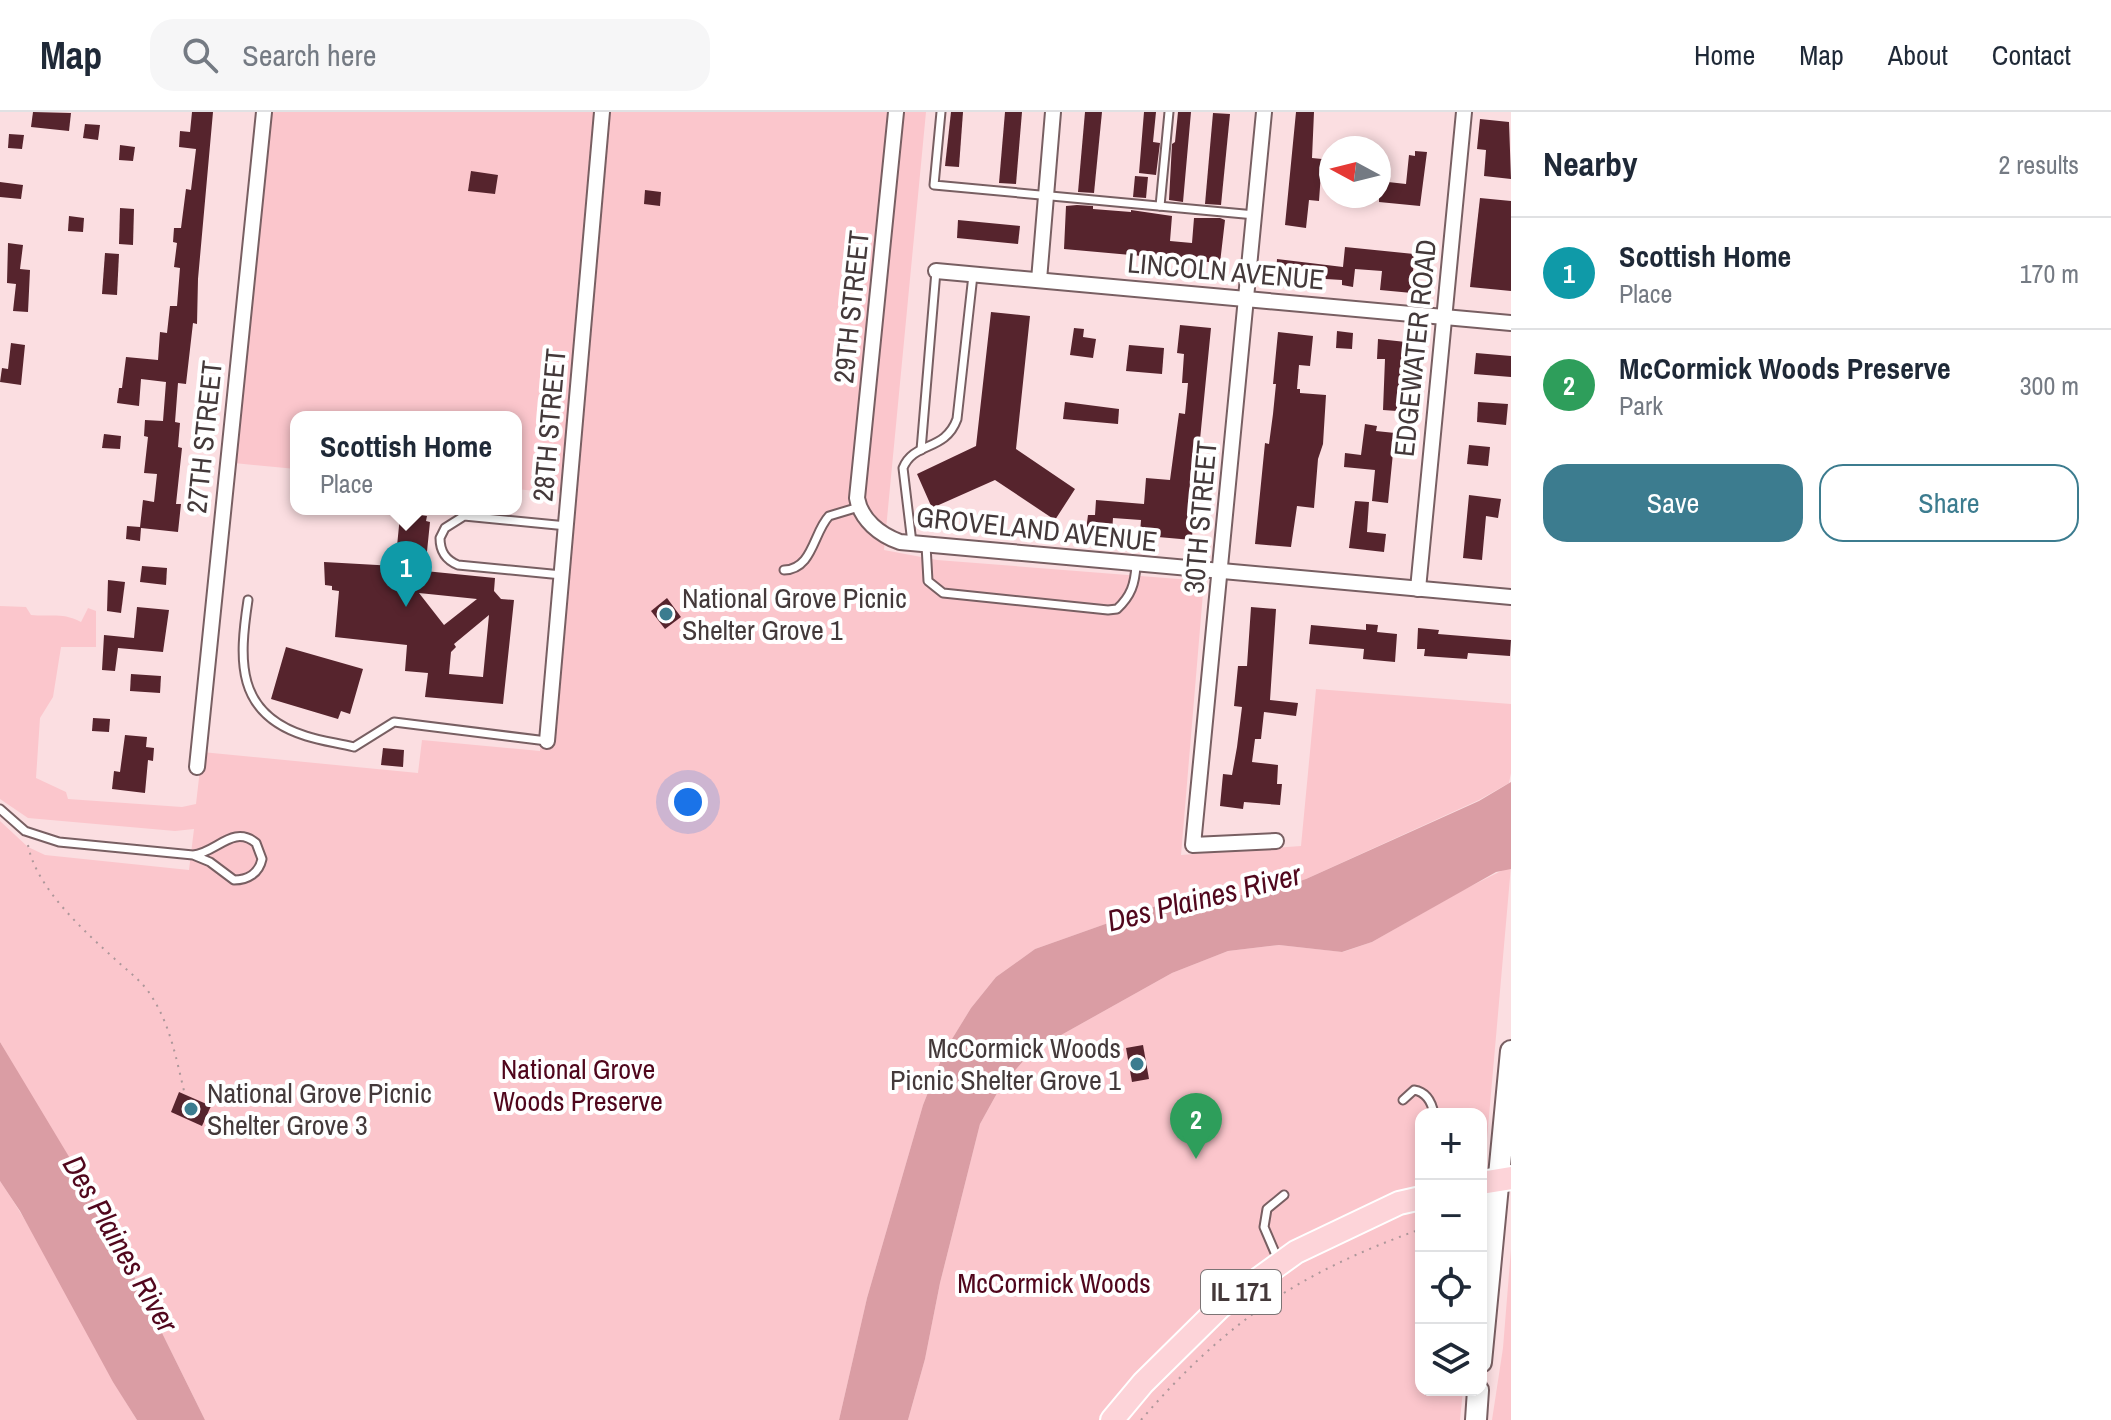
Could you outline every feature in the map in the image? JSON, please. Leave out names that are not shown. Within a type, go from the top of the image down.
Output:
[{"type":"main road","points":[[1484,1324],[1511,1051]]},
{"type":"main road","name":"IL 171","points":[[1112,1420],[1143,1383],[1220,1307],[1296,1252],[1399,1203],[1415,1199]]},
{"type":"main road","points":[[1476,1420],[1478,1396]]},
{"type":"street","name":"27TH STREET","points":[[197,767],[264,112]]},
{"type":"street","name":"28TH STREET","points":[[547,741],[602,112]]},
{"type":"street","name":"29TH STREET","points":[[859,507],[859,474],[896,112]]},
{"type":"street","points":[[1039,280],[1053,112]]},
{"type":"street","name":"30TH STREET","points":[[1264,112],[1193,845],[1276,841]]},
{"type":"street","name":"EDGEWATER ROAD","points":[[1418,589],[1464,112]]},
{"type":"street","name":"LINCOLN AVENUE","points":[[936,271],[1511,323]]},
{"type":"street","name":"GROVELAND AVENUE","points":[[859,507],[865,518],[882,534],[900,542],[1511,597]]},
{"type":"lane","points":[[941,112],[934,185],[1255,215]]},
{"type":"lane","points":[[1160,206],[1169,112]]},
{"type":"lane","points":[[921,450],[936,271]]},
{"type":"lane","points":[[973,275],[957,419],[945,439],[906,460],[903,468],[928,581],[943,593],[1117,609],[1132,589],[1136,565]]},
{"type":"lane","points":[[784,570],[796,568],[804,561],[829,516],[859,507]]},
{"type":"lane","points":[[562,575],[458,565],[449,561],[444,554],[440,538],[445,528],[464,516],[567,526]]},
{"type":"lane","points":[[248,600],[242,642],[249,695],[269,716],[304,736],[354,747],[394,722],[547,741]]},
{"type":"lane","points":[[0,809],[30,833],[59,842],[193,855],[229,837],[243,836],[256,843],[262,859],[257,871],[249,877],[234,880],[210,862],[193,855]]},
{"type":"lane","points":[[1403,1100],[1414,1090],[1420,1091],[1433,1108]]},
{"type":"lane","points":[[1280,1264],[1264,1227],[1267,1209],[1284,1195]]},
{"type":"path","points":[[30,833],[28,847],[33,862],[63,907],[135,976],[158,1008],[170,1032],[185,1095]]},
{"type":"path","points":[[1141,1420],[1181,1375],[1265,1304],[1321,1270],[1415,1231]]},
{"type":"green space","name":"National Grove Woods Preserve","points":[[269,112],[926,112],[884,550],[937,560],[1204,581],[1181,855],[1301,846],[1316,689],[1511,704],[1509,783],[1479,800],[1306,879],[1266,892],[1156,906],[1035,949],[996,977],[971,1008],[944,1052],[923,1105],[867,1298],[839,1420],[205,1420],[126,1260],[0,1042],[0,821],[28,847],[45,855],[189,870],[194,829],[175,831],[28,818],[0,799],[0,606],[26,607],[31,615],[62,616],[81,622],[88,608],[96,611],[96,647],[61,647],[53,697],[40,718],[36,778],[66,792],[68,799],[182,807],[196,804],[202,752],[418,773],[422,740],[540,751],[565,494],[522,490],[522,411],[290,411],[290,468],[234,463]]},
{"type":"green space","name":"McCormick Woods","points":[[1511,866],[1487,1139],[1487,1108],[1415,1108],[1415,1396],[1462,1396],[1460,1420],[908,1420],[980,1124],[1001,1086],[1025,1059],[1054,1039],[1172,973],[1228,951],[1279,945],[1343,952],[1372,942]]},
{"type":"green space","points":[[0,1181],[19,1210],[137,1420],[0,1420]]},
{"type":"green space","points":[[1511,1249],[1511,1420],[1492,1420],[1503,1348]]},
{"type":"shaded area","points":[[1511,782],[1511,869],[1496,872],[1372,942],[1342,952],[1279,945],[1228,951],[1172,973],[1054,1039],[1025,1059],[1001,1086],[980,1124],[908,1420],[839,1420],[867,1298],[923,1105],[944,1052],[971,1008],[996,977],[1035,949],[1156,906],[1266,892],[1306,879],[1479,801]]},
{"type":"shaded area","points":[[0,1042],[80,1175],[205,1420],[137,1420],[20,1211],[0,1181]]},
{"type":"building","points":[[33,112],[71,113],[69,131],[31,127]]},
{"type":"building","points":[[192,112],[213,112],[197,324],[193,323],[186,384],[178,383],[175,422],[180,423],[178,447],[182,448],[176,504],[181,504],[178,532],[141,528],[140,541],[126,539],[127,526],[140,527],[143,500],[154,502],[157,474],[144,473],[148,437],[144,436],[145,420],[163,421],[166,382],[141,379],[139,406],[117,403],[126,357],[158,360],[160,332],[167,333],[170,306],[177,306],[180,268],[174,267],[177,243],[173,242],[174,228],[181,228],[186,189],[191,190],[196,149],[179,147],[180,131],[190,132]]},
{"type":"building","points":[[951,112],[963,112],[959,167],[945,166]]},
{"type":"building","points":[[1005,112],[1022,112],[1016,184],[999,183]]},
{"type":"building","points":[[1085,112],[1102,112],[1094,193],[1078,192]]},
{"type":"building","points":[[1144,112],[1156,112],[1153,142],[1160,143],[1156,175],[1139,173]]},
{"type":"building","points":[[1178,112],[1191,112],[1183,202],[1169,200],[1172,144],[1175,142]]},
{"type":"building","points":[[1296,112],[1314,112],[1312,158],[1319,159],[1319,201],[1309,200],[1306,228],[1285,225]]},
{"type":"building","points":[[1213,113],[1230,114],[1221,205],[1205,204]]},
{"type":"building","points":[[1480,119],[1509,122],[1511,179],[1484,176],[1486,150],[1477,149]]},
{"type":"building","points":[[85,124],[100,125],[98,140],[83,138]]},
{"type":"building","points":[[9,134],[24,135],[22,149],[8,148]]},
{"type":"building","points":[[120,145],[135,147],[133,161],[119,160]]},
{"type":"building","points":[[1415,151],[1427,152],[1420,206],[1391,203],[1391,182],[1406,184],[1409,155],[1415,156]]},
{"type":"building","points":[[471,171],[498,175],[495,194],[468,191]]},
{"type":"building","points":[[1135,176],[1148,177],[1146,198],[1133,197]]},
{"type":"building","points":[[0,182],[23,185],[21,199],[0,197]]},
{"type":"building","points":[[645,190],[661,192],[660,206],[644,204]]},
{"type":"building","points":[[1480,198],[1511,201],[1511,291],[1470,287]]},
{"type":"building","points":[[1066,206],[1172,216],[1170,241],[1192,243],[1194,218],[1225,220],[1220,263],[1064,249]]},
{"type":"building","points":[[120,208],[134,209],[133,245],[119,244]]},
{"type":"building","points":[[69,216],[84,218],[83,232],[68,231]]},
{"type":"building","points":[[958,220],[1020,226],[1018,244],[957,238]]},
{"type":"building","points":[[8,243],[23,245],[20,269],[30,270],[28,312],[13,311],[16,284],[7,283]]},
{"type":"building","points":[[1345,247],[1414,254],[1412,293],[1380,290],[1382,271],[1355,269],[1353,287],[1342,285],[1342,280],[1276,276],[1277,259],[1343,267]]},
{"type":"building","points":[[105,253],[119,254],[117,295],[102,294]]},
{"type":"building","points":[[991,312],[1030,316],[1016,449],[1075,489],[1055,520],[995,480],[932,508],[917,474],[976,446]]},
{"type":"building","points":[[1180,325],[1211,328],[1197,470],[1191,469],[1189,496],[1194,497],[1192,540],[1140,533],[1141,520],[1113,518],[1112,533],[1086,530],[1088,515],[1095,515],[1096,500],[1144,504],[1146,478],[1170,480],[1179,413],[1185,414],[1188,383],[1182,383],[1184,354],[1177,353]]},
{"type":"building","points":[[1074,328],[1084,329],[1083,337],[1096,339],[1093,358],[1070,355]]},
{"type":"building","points":[[1337,331],[1353,333],[1352,349],[1336,348]]},
{"type":"building","points":[[1278,332],[1313,336],[1310,366],[1299,365],[1297,389],[1300,393],[1326,395],[1314,508],[1297,506],[1291,547],[1255,544],[1265,443],[1269,444],[1273,414]]},
{"type":"building","points":[[1378,339],[1406,342],[1397,411],[1383,410],[1385,359],[1377,359]]},
{"type":"building","points":[[11,343],[25,345],[21,385],[0,382],[2,368],[8,369]]},
{"type":"building","points":[[1129,345],[1164,348],[1162,374],[1126,371]]},
{"type":"building","points":[[1476,353],[1511,356],[1511,377],[1474,374]]},
{"type":"building","points":[[1065,402],[1119,409],[1118,424],[1063,419]]},
{"type":"building","points":[[1478,402],[1508,404],[1506,425],[1477,422]]},
{"type":"building","points":[[1365,424],[1377,426],[1376,431],[1395,433],[1388,503],[1372,501],[1375,470],[1344,467],[1345,453],[1361,455]]},
{"type":"building","points":[[104,434],[121,436],[120,449],[102,448]]},
{"type":"building","points":[[1469,445],[1490,447],[1488,466],[1467,464]]},
{"type":"building","points":[[1469,495],[1501,499],[1498,518],[1486,516],[1482,560],[1463,558]]},
{"type":"building","points":[[1355,501],[1369,502],[1367,532],[1386,534],[1384,552],[1349,548]]},
{"type":"building","points":[[400,516],[427,516],[426,521],[430,522],[425,571],[495,578],[494,591],[501,599],[514,600],[503,704],[425,697],[428,673],[405,671],[407,645],[335,637],[339,591],[325,585],[324,562],[395,566]],"holes":[[[419,593],[477,599],[444,625]],[[489,615],[483,677],[449,674],[451,652],[456,647],[454,644]]]},
{"type":"building","points":[[142,566],[167,568],[166,585],[140,582]]},
{"type":"building","points":[[108,580],[125,582],[121,613],[107,611]]},
{"type":"building","name":"National Grove Picnic Shelter Grove 1","points":[[667,598],[681,617],[665,629],[651,611]]},
{"type":"building","points":[[137,607],[169,610],[163,652],[118,648],[115,671],[102,670],[104,635],[134,638]]},
{"type":"building","points":[[1251,607],[1276,609],[1270,700],[1298,703],[1296,716],[1264,712],[1261,739],[1255,739],[1252,762],[1278,765],[1277,784],[1282,784],[1280,805],[1244,802],[1243,809],[1220,806],[1223,774],[1232,775],[1237,747],[1242,707],[1234,706],[1238,666],[1247,666]]},
{"type":"building","points":[[1366,624],[1378,625],[1377,632],[1397,634],[1395,662],[1363,659],[1364,649],[1309,644],[1311,625],[1366,630]]},
{"type":"building","points":[[1418,628],[1439,630],[1438,634],[1511,640],[1510,656],[1468,653],[1467,659],[1424,656],[1425,649],[1417,649]]},
{"type":"building","points":[[286,647],[363,669],[350,714],[341,711],[338,719],[271,699]]},
{"type":"building","points":[[131,674],[161,676],[160,693],[130,691]]},
{"type":"building","points":[[93,718],[110,719],[109,732],[92,731]]},
{"type":"building","points":[[125,735],[147,737],[146,747],[154,748],[153,761],[148,760],[145,793],[112,789],[114,771],[120,772]]},
{"type":"building","points":[[383,748],[404,750],[403,767],[381,765]]},
{"type":"building","name":"McCormick Woods Picnic Shelter Grove 1","points":[[1143,1045],[1149,1079],[1132,1082],[1126,1048]]},
{"type":"building","name":"National Grove Picnic Shelter Grove 3","points":[[179,1092],[211,1106],[202,1126],[171,1112]]},
{"type":"place","name":"Scottish Home","points":[[406,607]]},
{"type":"place","name":"National Grove Picnic Shelter Grove 1","points":[[666,614]]},
{"type":"place","name":"McCormick Woods Picnic Shelter Grove 1","points":[[1137,1064]]},
{"type":"place","name":"National Grove Picnic Shelter Grove 3","points":[[191,1109]]},
{"type":"place","name":"McCormick Woods Preserve","points":[[1196,1159]]},
{"type":"water label","name":"Des Plaines River","points":[[1204,898]]},
{"type":"water label","name":"Des Plaines River","points":[[120,1244]]}]
